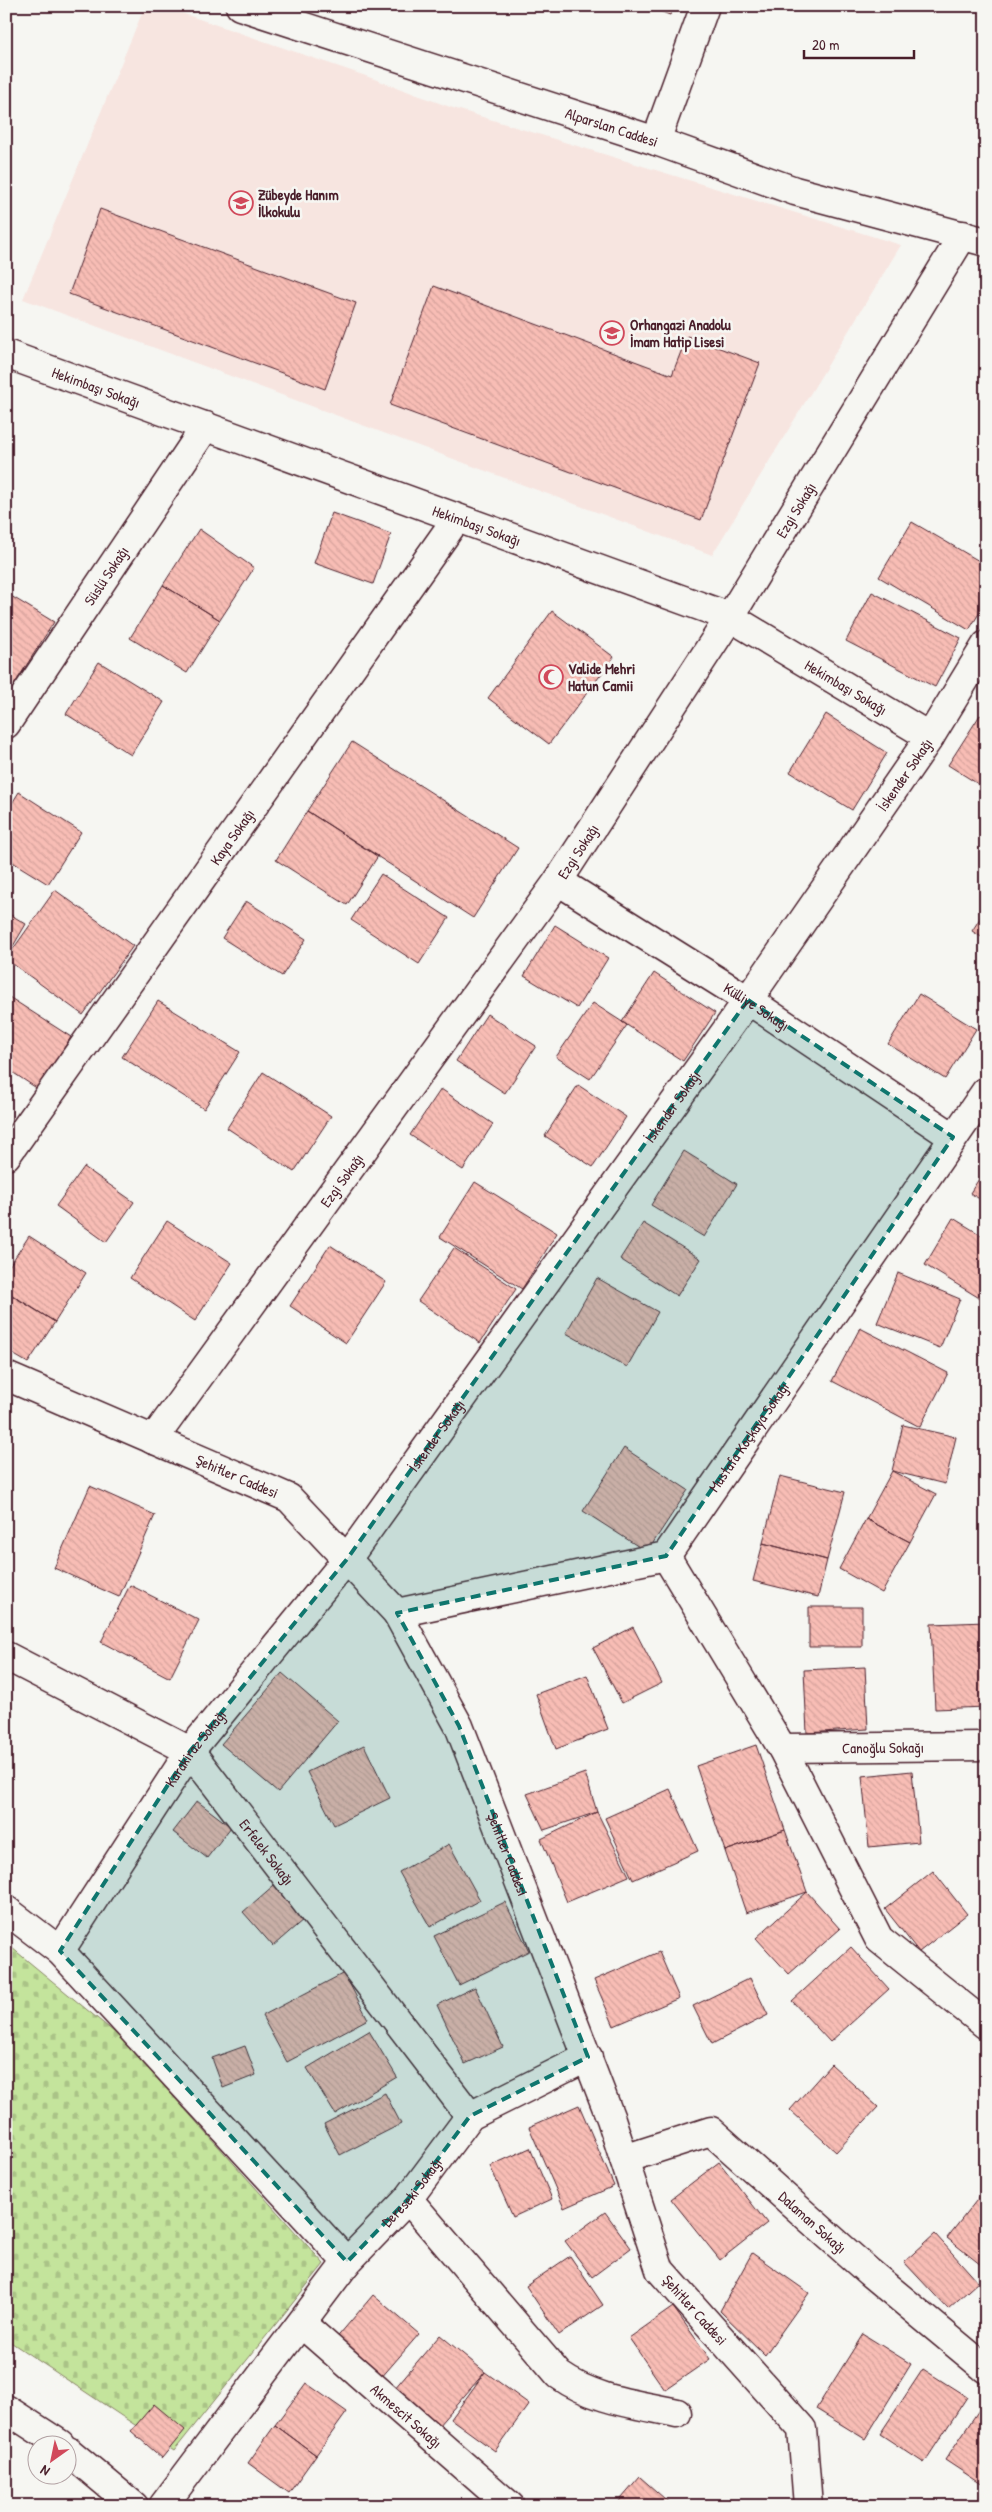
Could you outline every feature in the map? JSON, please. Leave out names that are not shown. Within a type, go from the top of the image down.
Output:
[{"type":"street","name":"Alparslan Caddesi","points":[[240,6],[656,141],[795,191],[974,238]]},
{"type":"street","points":[[656,141],[706,6]]},
{"type":"street","name":"Ezgi Sokağı","points":[[153,1440],[558,881],[974,238]]},
{"type":"street","name":"Hekimbaşı Sokağı","points":[[6,354],[730,617],[930,737]]},
{"type":"street","name":"Süslü Sokağı","points":[[6,724],[206,426]]},
{"type":"street","name":"Kaya Sokağı","points":[[6,1156],[457,518]]},
{"type":"street","name":"İskender Sokağı","points":[[347,1559],[748,1000],[930,737],[986,645]]},
{"type":"street","name":"Külliye Sokağı","points":[[558,881],[748,1000],[953,1137]]},
{"type":"street","name":"Mustafa Koçkaya Sokağı","points":[[666,1556],[986,1091]]},
{"type":"street","name":"Şehitler Caddesi","points":[[6,1376],[289,1498],[397,1613],[459,1726],[588,2057],[660,2270],[802,2429],[808,2506]]},
{"type":"street","points":[[397,1613],[666,1556],[782,1748],[879,1939],[986,2025]]},
{"type":"street","name":"Karakiraz Sokağı","points":[[60,1952],[190,1751],[347,1559]]},
{"type":"street","name":"Erfelek Sokağı","points":[[6,1656],[190,1751],[470,2116]]},
{"type":"street","name":"Canoğlu Sokağı","points":[[782,1748],[986,1746]]},
{"type":"street","points":[[6,1910],[60,1952],[348,2262]]},
{"type":"street","points":[[470,2116],[588,2057]]},
{"type":"street","name":"Dereseki Sokağı","points":[[163,2506],[348,2262],[408,2199],[470,2116]]},
{"type":"street","name":"Dalaman Sokağı","points":[[624,2159],[711,2131],[869,2272],[986,2369]]},
{"type":"street","points":[[408,2199],[559,2375],[582,2390],[596,2395],[677,2413]]},
{"type":"street","name":"Akmescit Sokağı","points":[[302,2324],[510,2506]]},
{"type":"street","points":[[6,2410],[44,2434]]},
{"type":"street","points":[[78,2461],[118,2502]]},
{"type":"highlighted area","points":[[748,1000],[953,1137],[666,1556],[397,1613],[459,1726],[588,2057],[470,2116],[408,2199],[347,2262],[60,1951],[190,1751],[347,1559]]},
{"type":"shaded area","points":[[145,6],[161,6],[366,76],[450,107],[901,245],[712,555],[23,299]]},
{"type":"green space","points":[[6,1943],[120,2037],[324,2264],[174,2451],[6,2339]]},
{"type":"building","points":[[646,6],[673,6],[670,15]]},
{"type":"building","points":[[100,209],[356,303],[325,389],[69,294]]},
{"type":"building","points":[[434,286],[672,375],[687,336],[760,363],[701,520],[390,405]]},
{"type":"building","points":[[332,513],[391,534],[373,584],[314,563]]},
{"type":"building","points":[[912,522],[986,565],[986,602],[969,630],[879,577]]},
{"type":"building","points":[[199,529],[254,568],[220,620],[163,585]]},
{"type":"building","points":[[163,585],[220,620],[187,673],[130,638]]},
{"type":"building","points":[[872,592],[961,638],[935,687],[846,641]]},
{"type":"building","points":[[6,593],[54,622],[12,688],[6,684]]},
{"type":"building","name":"Valide Mehri Hatun Camii","points":[[552,611],[614,657],[549,744],[488,698]]},
{"type":"building","points":[[99,662],[164,702],[131,755],[66,714]]},
{"type":"building","points":[[826,714],[887,753],[852,810],[790,772]]},
{"type":"building","points":[[980,715],[986,719],[986,789],[948,765]]},
{"type":"building","points":[[352,742],[518,848],[473,918],[307,811]]},
{"type":"building","points":[[19,792],[81,832],[48,884],[6,858],[6,813]]},
{"type":"building","points":[[307,811],[378,856],[347,905],[276,860]]},
{"type":"building","points":[[381,874],[449,918],[419,964],[351,920]]},
{"type":"building","points":[[55,890],[133,946],[83,1015],[6,959]]},
{"type":"building","points":[[246,901],[306,939],[282,976],[222,938]]},
{"type":"building","points":[[986,909],[986,940],[972,931]]},
{"type":"building","points":[[6,912],[26,924],[6,958]]},
{"type":"building","points":[[555,925],[608,958],[577,1008],[524,976]]},
{"type":"building","points":[[654,973],[715,1013],[683,1061],[622,1022]]},
{"type":"building","points":[[919,994],[976,1029],[945,1079],[888,1044]]},
{"type":"building","points":[[9,997],[71,1037],[38,1089],[6,1068],[6,1001]]},
{"type":"building","points":[[158,1001],[240,1052],[204,1109],[122,1057]]},
{"type":"building","points":[[593,1003],[627,1025],[590,1079],[556,1057]]},
{"type":"building","points":[[487,1014],[536,1046],[505,1093],[456,1061]]},
{"type":"building","points":[[263,1072],[331,1116],[294,1172],[227,1128]]},
{"type":"building","points":[[578,1085],[626,1117],[593,1167],[545,1136]]},
{"type":"building","points":[[441,1089],[493,1124],[463,1170],[410,1135]]},
{"type":"building","points":[[684,1151],[737,1184],[704,1237],[651,1205]]},
{"type":"building","points":[[84,1167],[134,1202],[106,1242],[56,1206]]},
{"type":"building","points":[[986,1168],[986,1203],[970,1193]]},
{"type":"building","points":[[475,1182],[557,1233],[522,1289],[440,1237]]},
{"type":"building","points":[[953,1218],[986,1238],[986,1302],[925,1265]]},
{"type":"building","points":[[167,1221],[232,1263],[195,1321],[130,1278]]},
{"type":"building","points":[[643,1223],[701,1259],[677,1296],[620,1259]]},
{"type":"building","points":[[29,1236],[86,1273],[55,1322],[6,1291],[6,1271]]},
{"type":"building","points":[[330,1245],[386,1282],[346,1343],[290,1306]]},
{"type":"building","points":[[454,1248],[516,1289],[480,1343],[418,1301]]},
{"type":"building","points":[[898,1273],[960,1299],[940,1348],[877,1323]]},
{"type":"building","points":[[597,1278],[658,1312],[627,1367],[566,1333]]},
{"type":"building","points":[[6,1292],[55,1322],[28,1363],[6,1350]]},
{"type":"building","points":[[860,1328],[948,1373],[920,1427],[832,1381]]},
{"type":"building","points":[[903,1425],[956,1437],[945,1484],[892,1471]]},
{"type":"building","points":[[624,1448],[688,1490],[647,1552],[583,1511]]},
{"type":"building","points":[[892,1471],[936,1494],[910,1542],[866,1519]]},
{"type":"building","points":[[780,1476],[845,1492],[827,1560],[763,1543]]},
{"type":"building","points":[[90,1486],[155,1515],[119,1597],[54,1568]]},
{"type":"building","points":[[866,1519],[910,1542],[882,1593],[839,1569]]},
{"type":"building","points":[[763,1543],[827,1560],[818,1597],[753,1581]]},
{"type":"building","points":[[130,1585],[199,1620],[170,1678],[101,1642]]},
{"type":"building","points":[[809,1607],[862,1607],[862,1647],[809,1647]]},
{"type":"building","points":[[986,1622],[986,1707],[935,1709],[931,1624]]},
{"type":"building","points":[[633,1627],[662,1683],[622,1703],[593,1648]]},
{"type":"building","points":[[865,1667],[868,1729],[807,1733],[804,1670]]},
{"type":"building","points":[[282,1673],[338,1721],[278,1792],[221,1744]]},
{"type":"building","points":[[587,1675],[608,1729],[556,1749],[536,1694]]},
{"type":"building","points":[[364,1745],[390,1798],[334,1825],[307,1772]]},
{"type":"building","points":[[756,1745],[785,1830],[725,1851],[696,1766]]},
{"type":"building","points":[[912,1771],[919,1842],[869,1847],[862,1776]]},
{"type":"building","points":[[585,1773],[597,1812],[544,1830],[527,1794]]},
{"type":"building","points":[[670,1789],[698,1851],[633,1880],[605,1818]]},
{"type":"building","points":[[197,1801],[231,1827],[207,1858],[173,1832]]},
{"type":"building","points":[[597,1812],[629,1876],[567,1902],[541,1839]]},
{"type":"building","points":[[785,1830],[807,1892],[746,1913],[725,1851]]},
{"type":"building","points":[[449,1844],[480,1900],[430,1927],[399,1872]]},
{"type":"building","points":[[933,1871],[967,1914],[919,1952],[885,1909]]},
{"type":"building","points":[[274,1885],[304,1919],[273,1946],[243,1912]]},
{"type":"building","points":[[807,1892],[840,1929],[789,1974],[756,1938]]},
{"type":"building","points":[[505,1902],[529,1951],[459,1985],[434,1936]]},
{"type":"building","points":[[851,1947],[889,1989],[830,2042],[792,2001]]},
{"type":"building","points":[[659,1952],[679,1998],[614,2026],[594,1980]]},
{"type":"building","points":[[344,1973],[368,2019],[287,2062],[262,2016]]},
{"type":"building","points":[[750,1978],[768,2015],[712,2044],[693,2006]]},
{"type":"building","points":[[475,1987],[503,2047],[465,2064],[437,2005]]},
{"type":"building","points":[[369,2031],[397,2077],[335,2114],[307,2068]]},
{"type":"building","points":[[245,2046],[256,2075],[223,2088],[212,2058]]},
{"type":"building","points":[[831,2064],[878,2107],[836,2152],[790,2110]]},
{"type":"building","points":[[385,2093],[401,2124],[340,2155],[324,2124]]},
{"type":"building","points":[[579,2105],[614,2186],[564,2208],[529,2127]]},
{"type":"building","points":[[530,2148],[552,2199],[513,2217],[490,2166]]},
{"type":"building","points":[[719,2162],[767,2223],[720,2260],[671,2199]]},
{"type":"building","points":[[980,2196],[986,2200],[986,2269],[947,2238]]},
{"type":"building","points":[[605,2212],[631,2248],[592,2277],[565,2241]]},
{"type":"building","points":[[935,2234],[978,2282],[948,2309],[904,2262]]},
{"type":"building","points":[[752,2253],[809,2293],[765,2355],[720,2311]]},
{"type":"building","points":[[570,2256],[603,2305],[559,2335],[526,2286]]},
{"type":"building","points":[[373,2295],[419,2334],[380,2379],[334,2341]]},
{"type":"building","points":[[673,2307],[710,2359],[665,2390],[629,2338]]},
{"type":"building","points":[[863,2334],[911,2364],[865,2439],[816,2409]]},
{"type":"building","points":[[440,2335],[485,2372],[438,2426],[394,2389]]},
{"type":"building","points":[[923,2369],[967,2397],[924,2463],[880,2434]]},
{"type":"building","points":[[485,2372],[529,2404],[495,2451],[451,2419]]},
{"type":"building","points":[[306,2383],[347,2412],[316,2455],[275,2425]]},
{"type":"building","points":[[154,2404],[185,2430],[162,2458],[131,2431]]},
{"type":"building","points":[[979,2410],[986,2414],[986,2487],[945,2460]]},
{"type":"building","points":[[275,2425],[316,2455],[289,2493],[248,2463]]},
{"type":"building","points":[[640,2477],[673,2506],[615,2506]]},
{"type":"place","name":"Zübeyde Hanım İlkokulu","points":[[241,203]]},
{"type":"place","name":"Orhangazi Anadolu İmam Hatip Lisesi","points":[[612,333]]},
{"type":"place","name":"Valide Mehri Hatun Camii","points":[[551,677]]}]
